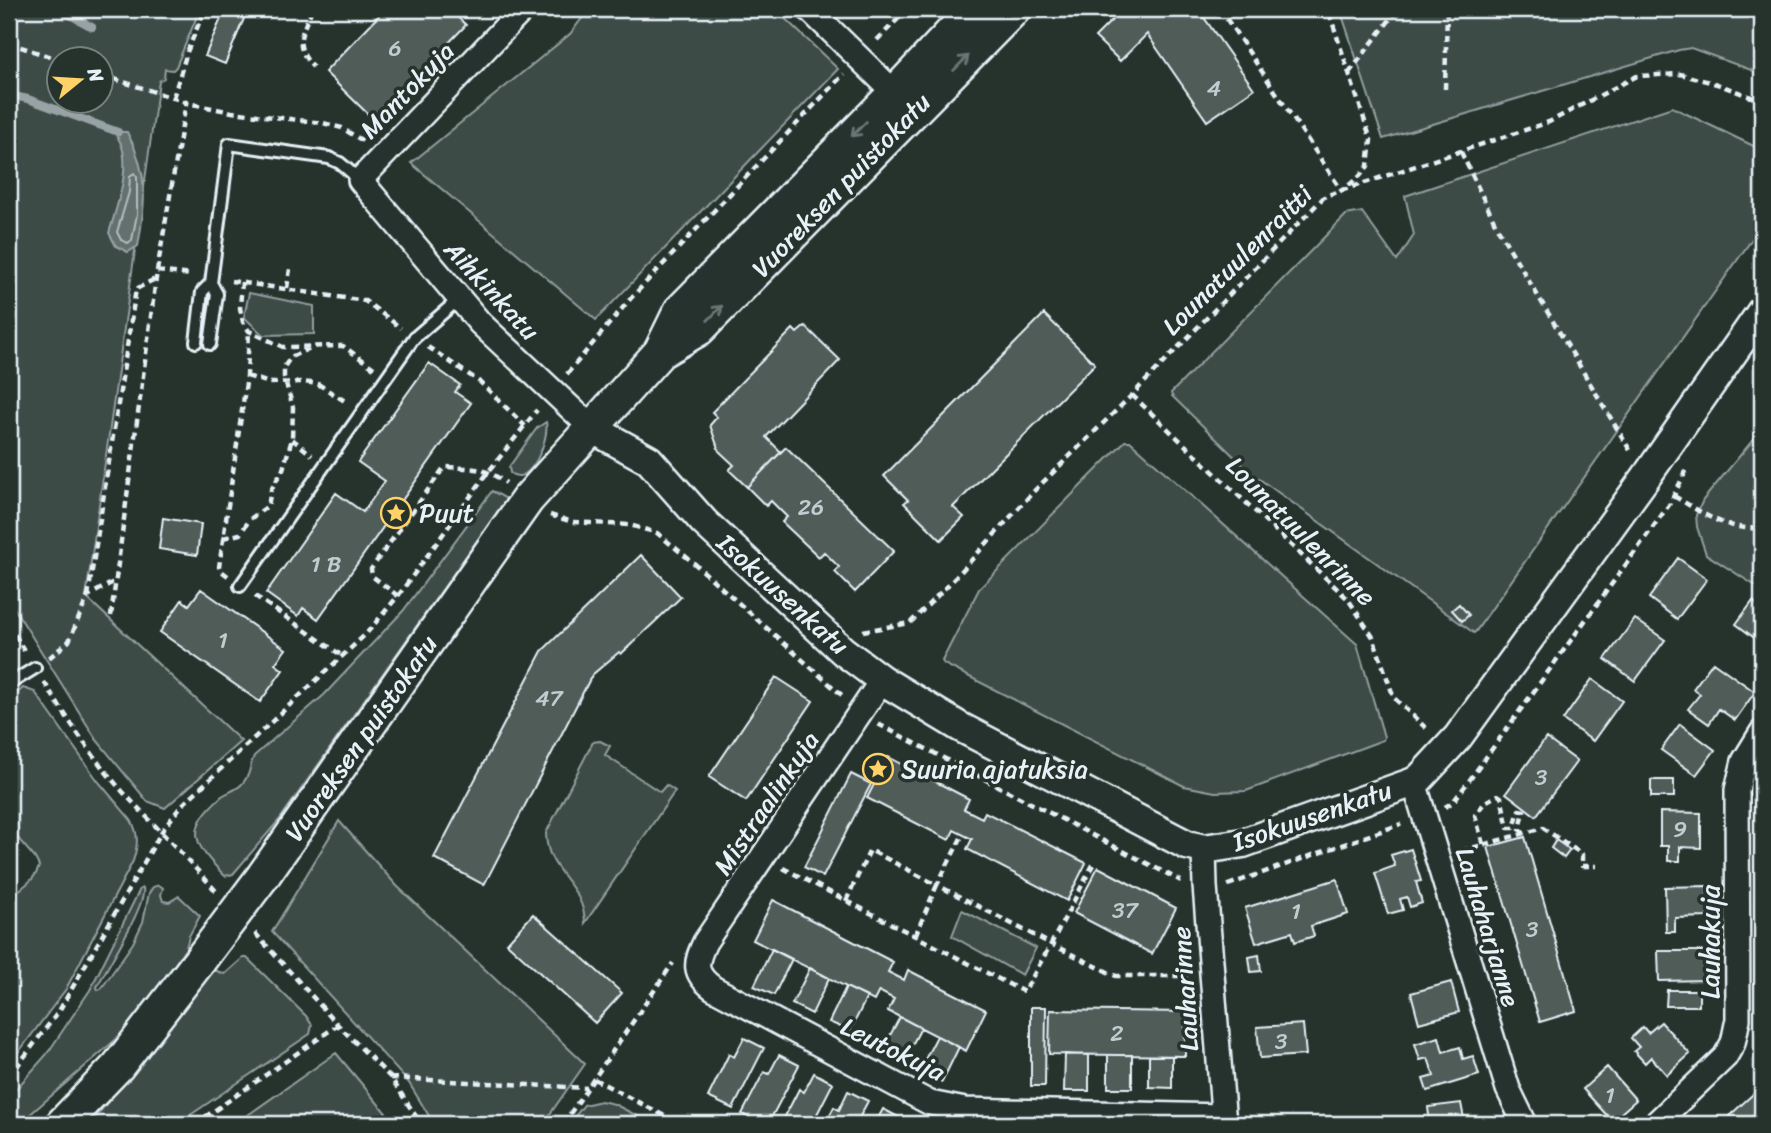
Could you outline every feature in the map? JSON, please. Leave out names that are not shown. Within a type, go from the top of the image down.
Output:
[{"type":"main road","name":"Vuoreksen puistokatu","points":[[62,1124],[118,1066],[263,876],[527,500],[660,352],[699,329],[904,102],[974,9]]},
{"type":"main road","name":"Vuoreksen puistokatu","points":[[904,102],[1014,9]]},
{"type":"street","name":"Mantokuja","points":[[360,180],[523,9]]},
{"type":"street","points":[[809,9],[904,102]]},
{"type":"street","name":"Aihkinkatu","points":[[360,180],[491,335],[593,429]]},
{"type":"street","name":"Isokuusenkatu","points":[[593,429],[649,460],[714,531],[843,651],[882,680],[960,727],[1187,845],[1204,849],[1243,843],[1414,782],[1449,748],[1647,477],[1762,311]]},
{"type":"street","name":"Mistraalinkuja","points":[[698,965],[705,942],[882,680]]},
{"type":"street","name":"Lauhakuja","points":[[1655,1124],[1719,1064],[1733,1043],[1738,1019],[1737,790],[1744,761],[1762,732]]},
{"type":"street","name":"Lauhaharjanne","points":[[1414,782],[1508,1088],[1525,1124]]},
{"type":"street","name":"Lauharinne","points":[[1204,849],[1223,1120]]},
{"type":"street","name":"Leutokuja","points":[[698,965],[702,979],[713,988],[930,1103],[965,1110],[1223,1120]]},
{"type":"lane","points":[[197,342],[202,292],[211,280],[229,144],[329,158],[340,163],[360,180]]},
{"type":"lane","points":[[210,344],[217,295],[211,280]]},
{"type":"lane","points":[[240,586],[414,338],[459,299]]},
{"type":"lane","points":[[9,684],[35,668]]},
{"type":"path","points":[[173,98],[187,52],[205,9]]},
{"type":"path","points":[[312,9],[300,42],[304,57],[313,67]]},
{"type":"path","points":[[9,1077],[60,1011],[162,831],[181,806],[366,634],[398,596],[489,471],[631,298],[908,9]]},
{"type":"path","points":[[1220,9],[1342,191],[1368,166],[1371,140],[1328,9]]},
{"type":"path","points":[[1349,73],[1398,9]]},
{"type":"path","points":[[1445,89],[1447,9]]},
{"type":"path","points":[[9,43],[46,55]]},
{"type":"path","name":"Lounatuulenraitti","points":[[910,623],[1034,491],[1132,395],[1325,196],[1555,119],[1630,78],[1645,74],[1680,74],[1762,101]]},
{"type":"path","points":[[116,80],[186,103],[232,112],[295,118],[342,128],[382,155]]},
{"type":"path","points":[[111,616],[157,271],[186,103]]},
{"type":"path","points":[[1461,152],[1498,229],[1647,477]]},
{"type":"path","points":[[287,288],[290,269]]},
{"type":"path","points":[[157,271],[365,301],[480,382],[525,426]]},
{"type":"path","points":[[35,668],[69,641],[88,596],[136,289],[156,279]]},
{"type":"path","points":[[242,282],[240,308],[243,322],[249,331],[283,347],[343,346],[386,376]]},
{"type":"path","points":[[249,331],[247,376],[220,570],[344,657]]},
{"type":"path","points":[[223,538],[240,534],[250,519],[268,506],[271,489],[284,469],[292,439],[293,407],[283,373],[285,363],[291,357],[312,347]]},
{"type":"path","points":[[247,376],[270,383],[318,384],[360,412]]},
{"type":"path","name":"Lounatuulenrinne","points":[[1132,395],[1348,599],[1373,637],[1394,698],[1475,771],[1674,496]]},
{"type":"path","points":[[292,439],[324,464]]},
{"type":"path","points":[[1690,464],[1674,496],[1718,522],[1742,530],[1762,528]]},
{"type":"path","points":[[398,596],[372,576],[371,569],[443,469],[447,467],[489,471],[527,500],[561,520],[630,525],[657,533],[849,701]]},
{"type":"path","points":[[88,596],[116,580]]},
{"type":"path","points":[[9,624],[74,728],[122,791],[217,892]]},
{"type":"path","points":[[1483,844],[1475,815],[1485,802],[1498,795],[1501,797],[1508,828],[1515,826],[1519,810],[1524,811],[1520,830],[1523,832]]},
{"type":"path","points":[[1457,852],[1545,828],[1582,854],[1582,866],[1597,866]]},
{"type":"path","points":[[915,936],[961,838]]},
{"type":"path","points":[[846,901],[870,850],[1116,976],[1212,976]]},
{"type":"path","points":[[763,858],[1024,992],[1095,861]]},
{"type":"path","points":[[254,933],[391,1079],[421,1124]]},
{"type":"path","points":[[563,1124],[674,962],[698,965]]},
{"type":"path","points":[[195,1124],[338,1025]]},
{"type":"path","points":[[391,1079],[588,1088]]},
{"type":"path","points":[[594,1079],[680,1124]]},
{"type":"shaded area","points":[[9,9],[200,9],[176,67],[173,70],[165,69],[164,78],[159,81],[86,597],[241,741],[165,808],[147,801],[96,739],[9,600]]},
{"type":"shaded area","points":[[589,9],[775,9],[838,69],[596,320],[411,163],[570,34]]},
{"type":"shaded area","points":[[1340,9],[1762,9],[1762,74],[1691,48],[1679,50],[1383,139]]},
{"type":"shaded area","points":[[1672,107],[1762,150],[1762,225],[1474,633],[1251,473],[1172,396],[1171,393],[1346,215],[1362,212],[1397,261],[1414,235],[1405,196]]},
{"type":"shaded area","points":[[249,293],[314,306],[314,334],[263,335],[244,317]]},
{"type":"shaded area","points":[[546,422],[545,439],[537,460],[525,474],[517,476],[510,473],[509,467],[537,428]]},
{"type":"shaded area","points":[[1762,429],[1762,590],[1706,554],[1696,515],[1703,500]]},
{"type":"shaded area","points":[[1125,441],[1130,441],[1357,644],[1383,740],[1246,791],[1215,792],[1184,786],[944,664],[942,661],[979,589]]},
{"type":"shaded area","points":[[492,491],[505,498],[505,501],[280,819],[233,874],[225,876],[200,845],[197,836],[202,818],[222,796],[244,781],[254,756],[324,695],[403,611]]},
{"type":"shaded area","points":[[23,688],[35,692],[98,781],[131,820],[137,840],[133,861],[66,989],[9,1065],[9,898],[31,880],[39,866],[9,828],[9,700]]},
{"type":"shaded area","points":[[600,741],[610,746],[605,755],[660,792],[666,785],[675,791],[585,923],[578,898],[552,858],[546,833],[593,742]]},
{"type":"shaded area","points":[[339,821],[397,886],[585,1064],[543,1124],[434,1124],[409,1083],[272,932]]},
{"type":"shaded area","points":[[159,885],[163,888],[163,901],[169,902],[179,896],[200,916],[186,948],[121,1035],[19,1124],[9,1124],[9,1097],[47,1054],[90,990],[140,889],[143,888],[143,896],[139,908],[97,987],[98,990],[133,943],[143,922],[149,893],[153,887]]},
{"type":"shaded area","points":[[962,910],[1036,948],[1022,975],[952,936]]},
{"type":"shaded area","points":[[243,958],[247,958],[306,1016],[312,1025],[310,1034],[177,1124],[90,1124],[214,970],[225,974]]},
{"type":"shaded area","points":[[336,1053],[395,1124],[235,1124]]},
{"type":"shaded area","points":[[601,1101],[614,1104],[653,1124],[569,1124],[584,1105]]},
{"type":"water","points":[[118,132],[127,132],[134,147],[144,188],[138,246],[128,252],[116,246],[109,233],[123,183],[124,157],[116,135]]},
{"type":"building","points":[[225,9],[248,9],[225,64],[205,56]]},
{"type":"building","points":[[385,9],[449,9],[466,25],[374,120],[325,72]]},
{"type":"building","points":[[1123,9],[1198,9],[1254,89],[1207,121],[1147,34],[1120,61],[1095,37]]},
{"type":"building","points":[[1044,314],[1095,364],[953,507],[964,517],[941,540],[904,503],[908,500],[884,476]]},
{"type":"building","points":[[805,326],[840,360],[766,437],[781,452],[747,487],[729,470],[734,465],[719,451],[710,425],[717,417],[712,412],[793,329],[797,333]]},
{"type":"building","points":[[429,363],[460,385],[455,392],[471,403],[318,619],[303,608],[298,616],[266,593],[336,493],[363,512],[385,481],[358,462]]},
{"type":"building","points":[[786,447],[894,551],[855,592],[835,572],[839,567],[824,552],[819,557],[782,522],[787,517],[771,501],[766,506],[747,487]]},
{"type":"building","points":[[163,518],[201,524],[197,555],[159,549]]},
{"type":"building","points":[[641,555],[681,597],[621,654],[619,652],[592,675],[484,885],[434,858],[542,651]]},
{"type":"building","points":[[1678,558],[1707,579],[1677,619],[1649,598]]},
{"type":"building","points":[[201,589],[286,649],[275,664],[283,670],[260,702],[160,632],[182,600],[189,605]]},
{"type":"building","points":[[1753,601],[1762,608],[1762,655],[1755,650],[1761,643],[1736,624]]},
{"type":"building","points":[[1459,604],[1469,615],[1462,621],[1452,610]]},
{"type":"building","points":[[1635,619],[1665,640],[1635,681],[1605,659]]},
{"type":"building","points":[[1713,662],[1755,692],[1735,720],[1719,709],[1709,724],[1688,709],[1700,694],[1693,689]]},
{"type":"building","points":[[776,677],[813,701],[746,801],[709,777]]},
{"type":"building","points":[[1592,679],[1622,701],[1593,741],[1563,720]]},
{"type":"building","points":[[1680,724],[1715,750],[1696,775],[1661,750]]},
{"type":"building","points":[[1546,738],[1577,761],[1536,816],[1506,793]]},
{"type":"building","points":[[888,757],[969,799],[964,809],[982,818],[985,812],[1086,863],[1067,901],[967,849],[972,839],[954,830],[949,840],[867,798]]},
{"type":"building","points":[[851,774],[871,784],[823,877],[804,867]]},
{"type":"building","points":[[1651,780],[1674,780],[1674,797],[1651,797]]},
{"type":"building","points":[[1660,812],[1701,813],[1701,848],[1680,847],[1680,861],[1668,861],[1668,846],[1660,846]]},
{"type":"building","points":[[1525,837],[1576,1011],[1540,1022],[1488,847]]},
{"type":"building","points":[[1556,840],[1570,850],[1564,858],[1551,848]]},
{"type":"building","points":[[1411,849],[1421,881],[1416,882],[1422,903],[1410,907],[1407,897],[1400,899],[1403,910],[1388,914],[1375,873],[1395,866],[1391,855]]},
{"type":"building","points":[[1098,867],[1176,908],[1152,954],[1074,913]]},
{"type":"building","points":[[1337,879],[1348,914],[1311,926],[1314,936],[1295,942],[1292,932],[1256,943],[1245,908]]},
{"type":"building","points":[[1707,886],[1708,917],[1675,918],[1675,932],[1666,932],[1665,887]]},
{"type":"building","points":[[773,900],[893,962],[888,972],[904,980],[908,970],[986,1010],[966,1051],[888,1011],[894,999],[879,991],[874,1001],[753,940]]},
{"type":"building","points":[[533,914],[622,993],[595,1023],[507,943]]},
{"type":"building","points":[[772,949],[792,959],[774,995],[754,986]]},
{"type":"building","points":[[1658,951],[1709,951],[1709,980],[1659,981]]},
{"type":"building","points":[[1259,955],[1261,971],[1251,972],[1249,957]]},
{"type":"building","points":[[810,968],[829,978],[812,1014],[792,1004]]},
{"type":"building","points":[[1451,982],[1459,1012],[1419,1023],[1411,993]]},
{"type":"building","points":[[846,987],[867,997],[850,1031],[829,1022]]},
{"type":"building","points":[[1667,990],[1699,990],[1699,1006],[1666,1006]]},
{"type":"building","points":[[1031,1007],[1046,1007],[1045,1086],[1031,1086]]},
{"type":"building","points":[[1050,1010],[1185,1012],[1185,1056],[1049,1054]]},
{"type":"building","points":[[900,1017],[921,1028],[903,1062],[882,1050]]},
{"type":"building","points":[[1661,1022],[1690,1054],[1667,1075],[1651,1057],[1645,1063],[1634,1051],[1639,1047],[1631,1038],[1643,1027],[1648,1033]]},
{"type":"building","points":[[1303,1024],[1306,1055],[1260,1058],[1257,1027]]},
{"type":"building","points":[[937,1036],[959,1047],[942,1082],[919,1071]]},
{"type":"building","points":[[1439,1037],[1443,1052],[1460,1047],[1463,1059],[1473,1056],[1479,1075],[1427,1091],[1423,1079],[1434,1076],[1428,1058],[1420,1060],[1415,1044]]},
{"type":"building","points":[[744,1038],[764,1048],[733,1109],[708,1097],[729,1054],[734,1057]]},
{"type":"building","points":[[1065,1054],[1089,1055],[1089,1091],[1064,1091]]},
{"type":"building","points":[[779,1055],[799,1065],[768,1124],[761,1124],[742,1114],[764,1072],[769,1074]]},
{"type":"building","points":[[1108,1055],[1132,1055],[1132,1088],[1108,1088]]},
{"type":"building","points":[[1149,1056],[1172,1056],[1172,1088],[1149,1087]]},
{"type":"building","points":[[1607,1067],[1636,1100],[1612,1121],[1583,1089]]},
{"type":"building","points":[[814,1073],[833,1083],[812,1124],[781,1124],[799,1089],[804,1092]]},
{"type":"building","points":[[1762,1086],[1762,1124],[1736,1124],[1729,1116]]},
{"type":"building","points":[[848,1091],[868,1101],[856,1124],[825,1124],[834,1107],[839,1110]]},
{"type":"building","points":[[1461,1103],[1464,1119],[1483,1117],[1484,1124],[1430,1124],[1428,1107]]},
{"type":"building","points":[[883,1109],[904,1120],[902,1124],[875,1124]]},
{"type":"waterway","points":[[59,9],[92,27]]},
{"type":"waterway","points":[[9,95],[28,99],[118,132]]},
{"type":"place","name":"Puut","points":[[396,513]]},
{"type":"place","name":"Suuria ajatuksia","points":[[878,769]]}]
